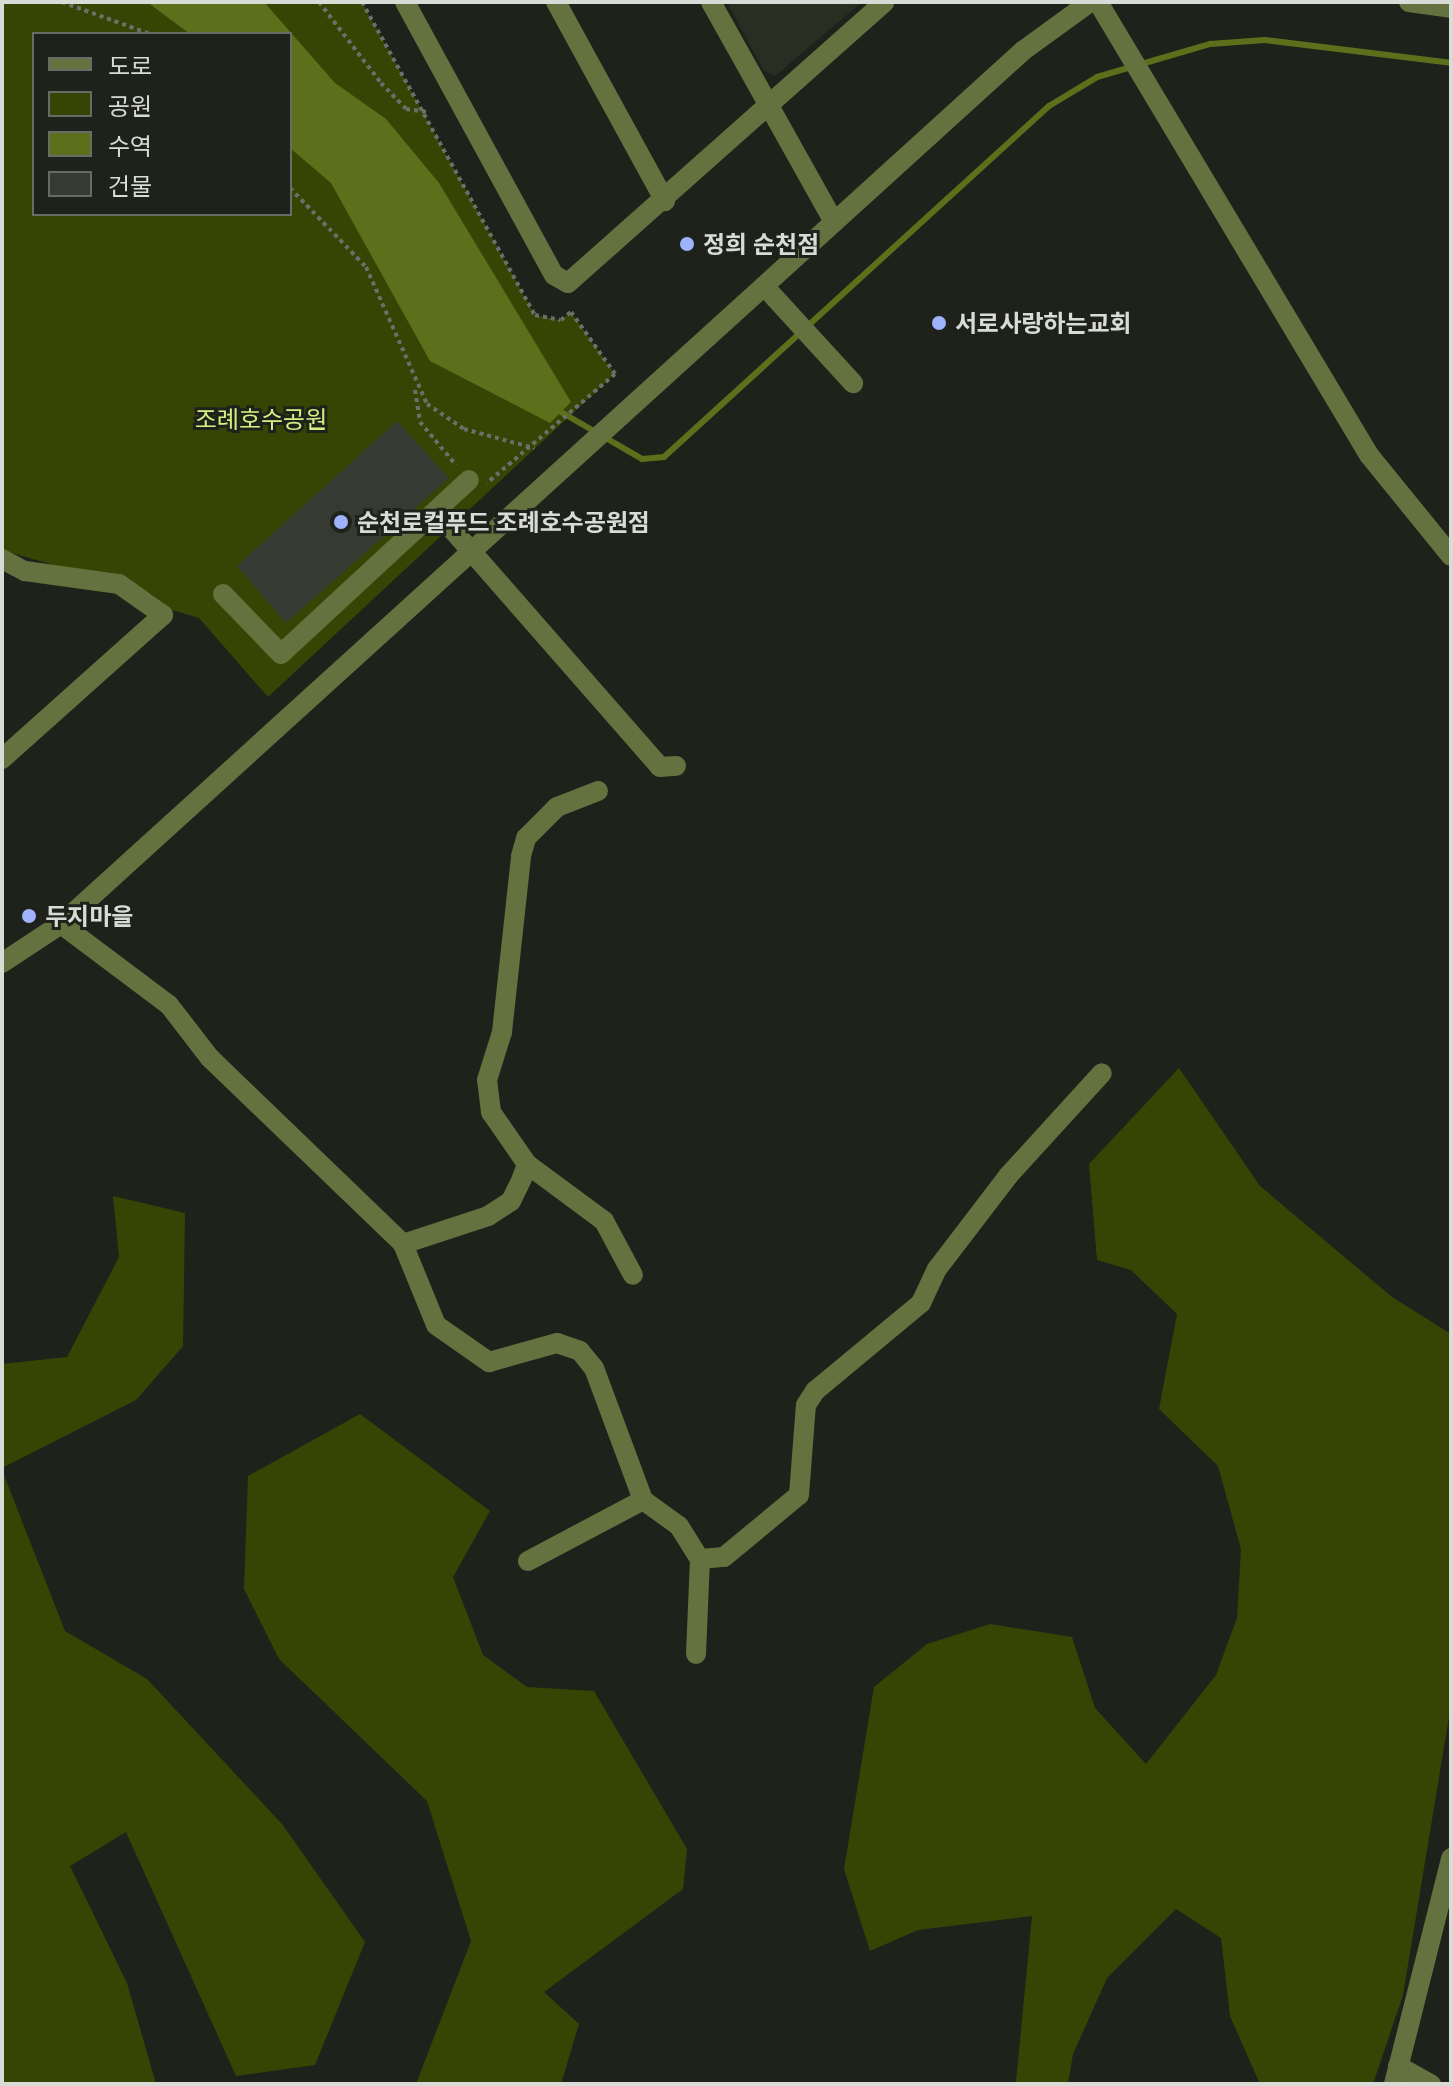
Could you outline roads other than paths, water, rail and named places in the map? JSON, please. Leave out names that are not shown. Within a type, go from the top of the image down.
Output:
[{"type":"street","points":[[405,2],[559,280],[580,277],[884,2]]},
{"type":"street","points":[[556,2],[665,201]]},
{"type":"street","points":[[711,2],[834,222]]},
{"type":"street","points":[[2,963],[61,924],[469,548],[1045,32],[1090,2]]},
{"type":"street","points":[[1098,2],[1369,455],[1451,556]]},
{"type":"street","points":[[1409,2],[1451,8]]},
{"type":"street","points":[[764,286],[853,383]]},
{"type":"street","points":[[223,594],[281,654],[469,480]]},
{"type":"street","points":[[436,511],[660,767],[676,766]]},
{"type":"street","points":[[2,559],[25,571],[119,584],[163,615],[2,759]]},
{"type":"street","points":[[598,791],[557,807],[526,838],[521,856],[502,1032],[487,1080],[491,1112],[527,1164],[604,1221],[633,1275]]},
{"type":"street","points":[[61,924],[169,1005],[210,1058],[403,1244],[436,1325],[489,1362],[557,1343],[580,1351],[594,1368],[643,1500],[679,1526],[700,1559],[696,1654]]},
{"type":"street","points":[[700,1559],[724,1557],[799,1495],[806,1405],[815,1391],[921,1303],[937,1269],[1008,1176],[1102,1073]]},
{"type":"street","points":[[403,1244],[488,1216],[511,1201],[527,1164]]},
{"type":"street","points":[[528,1561],[643,1500]]},
{"type":"street","points":[[1431,2084],[1396,2075],[1451,1858]]},
{"type":"water","points":[[147,2],[264,2],[290,32],[187,32]]},
{"type":"water","points":[[292,34],[335,83],[386,119],[439,183],[571,402],[550,423],[430,361],[331,183],[292,150]]},
{"type":"waterway","points":[[561,412],[642,459],[664,457],[1049,106],[1097,77],[1210,44],[1265,40],[1451,63]]},
{"type":"place","name":"정희 순천점","points":[[687,244]]},
{"type":"place","name":"서로사랑하는교회","points":[[939,323]]},
{"type":"place","name":"순천로컬푸드 조례호수공원점","points":[[341,522]]},
{"type":"place","name":"두지마을","points":[[29,916]]},
{"type":"park label","name":"조례호수공원","points":[[261,419]]}]
